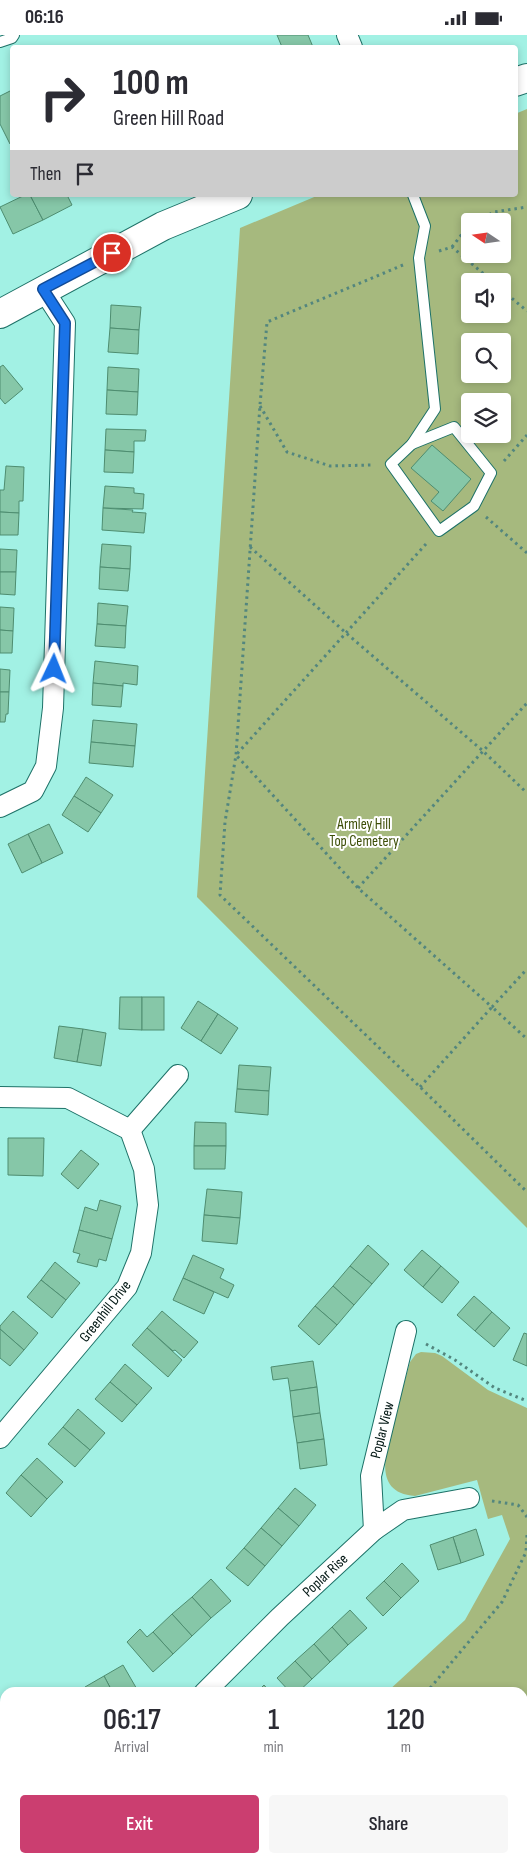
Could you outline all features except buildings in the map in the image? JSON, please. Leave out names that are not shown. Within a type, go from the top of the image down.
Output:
[{"type":"street","points":[[0,313],[163,226],[233,197]]},
{"type":"street","points":[[0,807],[33,791],[46,766],[53,708],[65,323],[43,289]]},
{"type":"street","points":[[0,1097],[68,1098],[130,1130],[178,1075]]},
{"type":"street","name":"Greenhill Drive","points":[[0,1438],[127,1287],[141,1253],[148,1205],[144,1169],[130,1130]]},
{"type":"street","name":"Poplar View","points":[[374,1530],[371,1476],[405,1334]]},
{"type":"street","name":"Poplar Rise","points":[[210,1687],[280,1617],[374,1530],[403,1509],[469,1498]]},
{"type":"lane","points":[[0,42],[13,37]]},
{"type":"lane","points":[[412,444],[454,427],[490,473],[474,506],[439,531],[391,464],[412,444],[435,409],[420,258],[425,226],[414,197]]},
{"type":"path","points":[[492,213],[527,207]]},
{"type":"path","points":[[461,235],[452,247],[420,258],[267,322],[236,755],[225,822],[220,895],[527,1192]]},
{"type":"path","points":[[452,247],[483,273]]},
{"type":"path","points":[[511,298],[527,311]]},
{"type":"path","points":[[260,405],[287,452],[330,466],[391,464]]},
{"type":"path","points":[[490,473],[512,453],[527,435]]},
{"type":"path","points":[[474,506],[527,553]]},
{"type":"path","points":[[236,755],[439,531]]},
{"type":"path","points":[[250,547],[483,751],[527,793]]},
{"type":"path","points":[[358,888],[527,703]]},
{"type":"path","points":[[236,755],[358,888],[527,1039]]},
{"type":"path","points":[[420,1087],[527,969]]},
{"type":"path","points":[[405,1334],[447,1356],[495,1388],[527,1401]]},
{"type":"path","points":[[469,1498],[518,1505],[527,1517]]},
{"type":"path","points":[[431,1687],[502,1603],[526,1552],[527,1535]]},
{"type":"green space","name":"Armley Hill Top Cemetery","points":[[527,109],[527,1228],[197,897],[240,228],[314,197],[518,197],[518,113]]},
{"type":"green space","points":[[421,1352],[435,1353],[442,1356],[488,1390],[527,1408],[527,1687],[392,1687],[465,1620],[510,1539],[502,1515],[488,1519],[477,1480],[415,1496],[401,1493],[391,1486],[385,1466],[386,1454],[410,1362],[416,1354]]},
{"type":"route","points":[[54,669],[65,323],[43,289],[112,253]]}]
